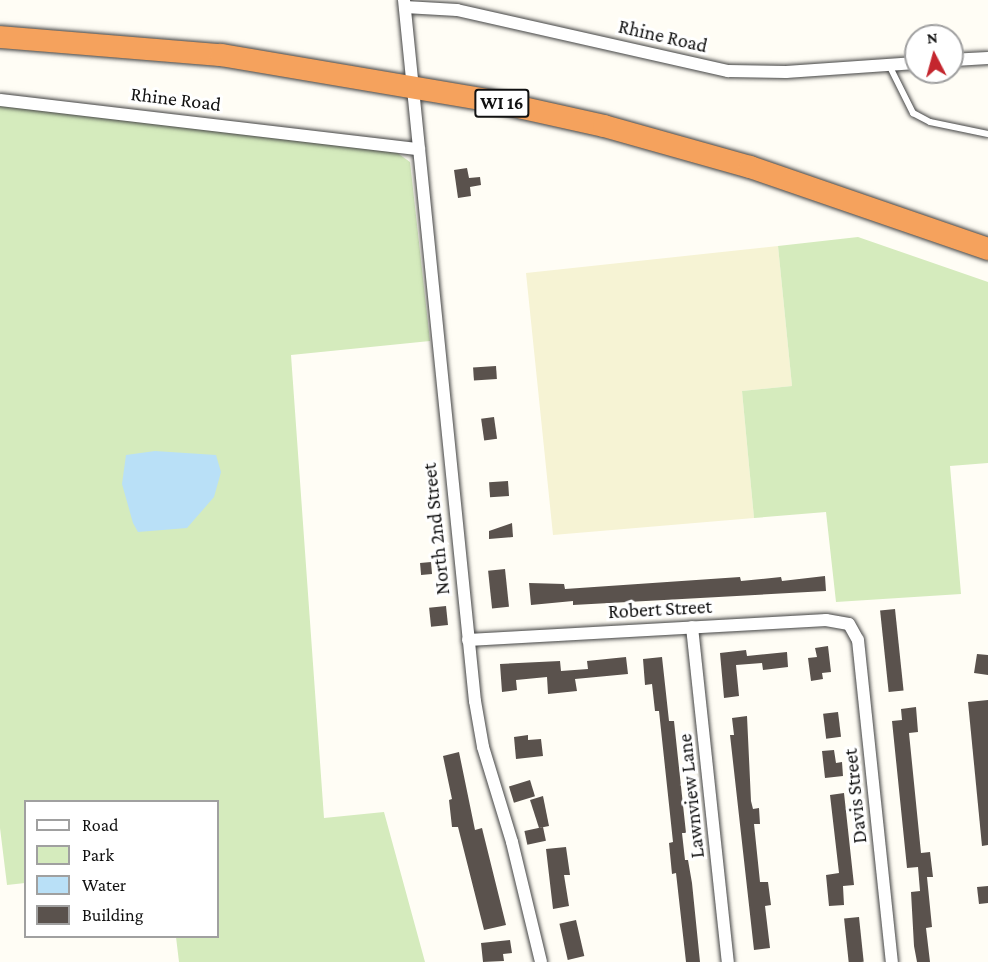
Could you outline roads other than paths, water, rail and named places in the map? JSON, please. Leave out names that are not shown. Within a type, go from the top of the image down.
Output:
[{"type":"highway","name":"WI 16","points":[[0,37],[221,55],[411,84],[604,126],[750,167],[988,249]]},
{"type":"street","name":"Rhine Road","points":[[404,3],[457,9],[728,71],[786,72],[904,64]]},
{"type":"street","name":"North 2nd Street","points":[[404,3],[468,640],[483,747],[512,842],[541,962]]},
{"type":"street","points":[[964,59],[988,58]]},
{"type":"street","name":"Rhine Road","points":[[0,100],[419,149]]},
{"type":"street","name":"Robert Street","points":[[468,640],[826,620],[853,627]]},
{"type":"street","name":"Lawnview Lane","points":[[692,627],[728,962]]},
{"type":"street","name":"Davis Street","points":[[853,627],[892,962]]},
{"type":"lane","points":[[889,65],[913,113],[930,122],[988,134]]},
{"type":"water","points":[[155,451],[216,455],[221,472],[214,497],[187,528],[138,532],[133,523],[122,484],[126,455]]}]
